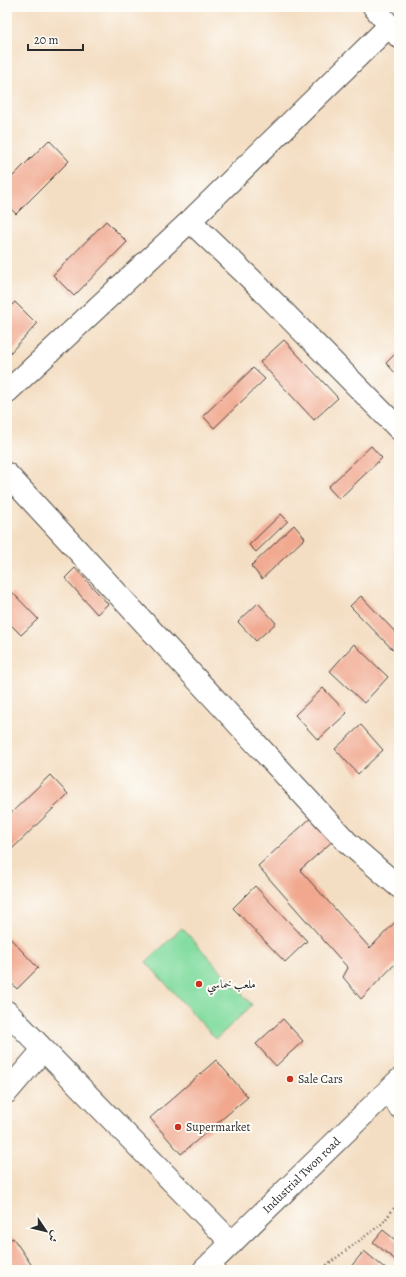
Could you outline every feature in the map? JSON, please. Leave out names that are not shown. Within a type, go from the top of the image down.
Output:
[{"type":"main road","points":[[7,392],[394,32],[374,7]]},
{"type":"main road","points":[[190,221],[251,279],[399,429]]},
{"type":"main road","points":[[7,474],[347,842],[399,887]]},
{"type":"main road","points":[[7,1012],[232,1244]]},
{"type":"main road","points":[[7,1092],[43,1050]]},
{"type":"main road","name":"Industrial Twon road","points":[[204,1270],[396,1092]]},
{"type":"path","points":[[320,1270],[383,1223],[399,1201]]},
{"type":"green space","name":"ملعب خماسي","points":[[182,928],[252,1005],[216,1039],[146,962]]},
{"type":"building","points":[[49,140],[69,161],[16,214],[7,205],[7,182]]},
{"type":"building","points":[[106,221],[127,242],[74,296],[53,275]]},
{"type":"building","points":[[15,302],[37,324],[9,354],[7,351],[7,310]]},
{"type":"building","points":[[284,340],[338,398],[314,420],[260,362]]},
{"type":"building","points":[[399,350],[399,377],[386,363]]},
{"type":"building","points":[[253,368],[265,379],[214,428],[203,416]]},
{"type":"building","points":[[371,446],[382,458],[339,499],[328,487]]},
{"type":"building","points":[[281,514],[288,521],[256,552],[249,545]]},
{"type":"building","points":[[294,525],[305,538],[262,579],[251,566]]},
{"type":"building","points":[[75,568],[108,604],[97,614],[65,578]]},
{"type":"building","points":[[12,592],[38,619],[21,635],[7,621],[7,597]]},
{"type":"building","points":[[361,596],[399,636],[399,656],[350,606]]},
{"type":"building","points":[[258,603],[276,623],[256,641],[238,622]]},
{"type":"building","points":[[354,644],[388,677],[364,703],[330,671]]},
{"type":"building","points":[[323,688],[347,713],[318,740],[295,715]]},
{"type":"building","points":[[361,725],[383,750],[358,774],[335,749]]},
{"type":"building","points":[[50,775],[68,794],[7,854],[7,817]]},
{"type":"building","points":[[314,815],[335,839],[300,870],[370,948],[399,918],[399,960],[361,999],[343,977],[348,968],[258,866]]},
{"type":"building","points":[[255,886],[307,941],[285,962],[233,908]]},
{"type":"building","points":[[7,935],[38,968],[17,989],[7,978]]},
{"type":"building","points":[[283,1019],[303,1041],[276,1066],[256,1044]]},
{"type":"building","points":[[216,1060],[248,1097],[181,1154],[150,1118]]},
{"type":"building","points":[[383,1230],[399,1243],[398,1262],[373,1242]]},
{"type":"building","points":[[13,1238],[35,1270],[7,1270],[7,1241]]},
{"type":"building","points":[[364,1251],[387,1270],[348,1270]]},
{"type":"place","name":"ملعب خماسي","points":[[199,984]]},
{"type":"place","name":"Sale Cars","points":[[290,1079]]},
{"type":"place","name":"Supermarket","points":[[178,1127]]}]
